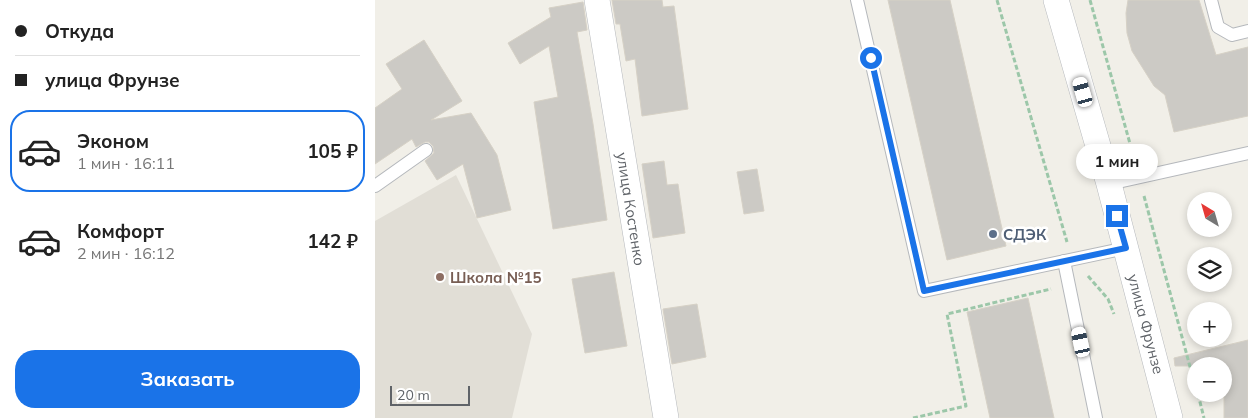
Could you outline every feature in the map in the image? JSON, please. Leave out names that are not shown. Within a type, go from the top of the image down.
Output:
[{"type":"street","name":"улица Костенко","points":[[597,0],[666,418]]},
{"type":"street","name":"улица Фрунзе","points":[[1056,0],[1109,184],[1170,418]]},
{"type":"lane","points":[[857,0],[924,291],[1126,248]]},
{"type":"lane","points":[[1211,0],[1218,27],[1232,35],[1248,31]]},
{"type":"lane","points":[[375,186],[426,150]]},
{"type":"lane","points":[[1109,184],[1248,153]]},
{"type":"lane","points":[[1068,260],[1096,418]]},
{"type":"path","points":[[997,0],[1068,260],[1109,299],[1115,318]]},
{"type":"path","points":[[913,418],[966,406],[947,314],[1044,291]]},
{"type":"path","points":[[1200,402],[1204,418]]},
{"type":"shaded area","name":"Школа №15","points":[[456,175],[532,334],[512,418],[375,418],[375,221]]},
{"type":"building","points":[[612,0],[662,0],[663,7],[674,6],[688,109],[642,116],[635,59],[626,61],[620,24],[616,24]]},
{"type":"building","points":[[888,0],[950,0],[1006,246],[947,260]]},
{"type":"building","points":[[1128,0],[1199,0],[1216,55],[1248,47],[1248,116],[1174,132],[1165,95],[1154,86],[1132,51],[1127,33],[1126,13]]},
{"type":"building","points":[[583,2],[587,30],[577,32],[607,220],[553,229],[534,102],[558,97],[549,46],[520,64],[508,43],[551,17],[549,8]]},
{"type":"building","points":[[424,40],[462,101],[431,120],[471,113],[497,155],[511,210],[477,218],[463,164],[437,180],[425,161],[434,153],[433,146],[429,142],[416,147],[412,139],[375,164],[375,108],[402,89],[386,64]]},
{"type":"building","points":[[664,161],[667,185],[678,184],[685,233],[653,238],[642,164]]},
{"type":"building","points":[[757,169],[764,211],[744,214],[737,172]]},
{"type":"building","points":[[614,272],[627,346],[585,353],[572,279]]},
{"type":"building","points":[[1028,298],[1054,418],[990,418],[967,312]]},
{"type":"building","points":[[697,304],[706,357],[672,364],[663,309]]},
{"type":"building","points":[[1248,340],[1248,418],[1224,418],[1224,402],[1232,402],[1232,357],[1187,357],[1187,366],[1175,366],[1174,358],[1219,347],[1232,347],[1232,344]]},
{"type":"place","name":"СДЭК","points":[[993,234]]},
{"type":"place","name":"Школа №15","points":[[440,277]]},
{"type":"route","points":[[871,58],[924,291],[1126,248],[1117,216]]}]
